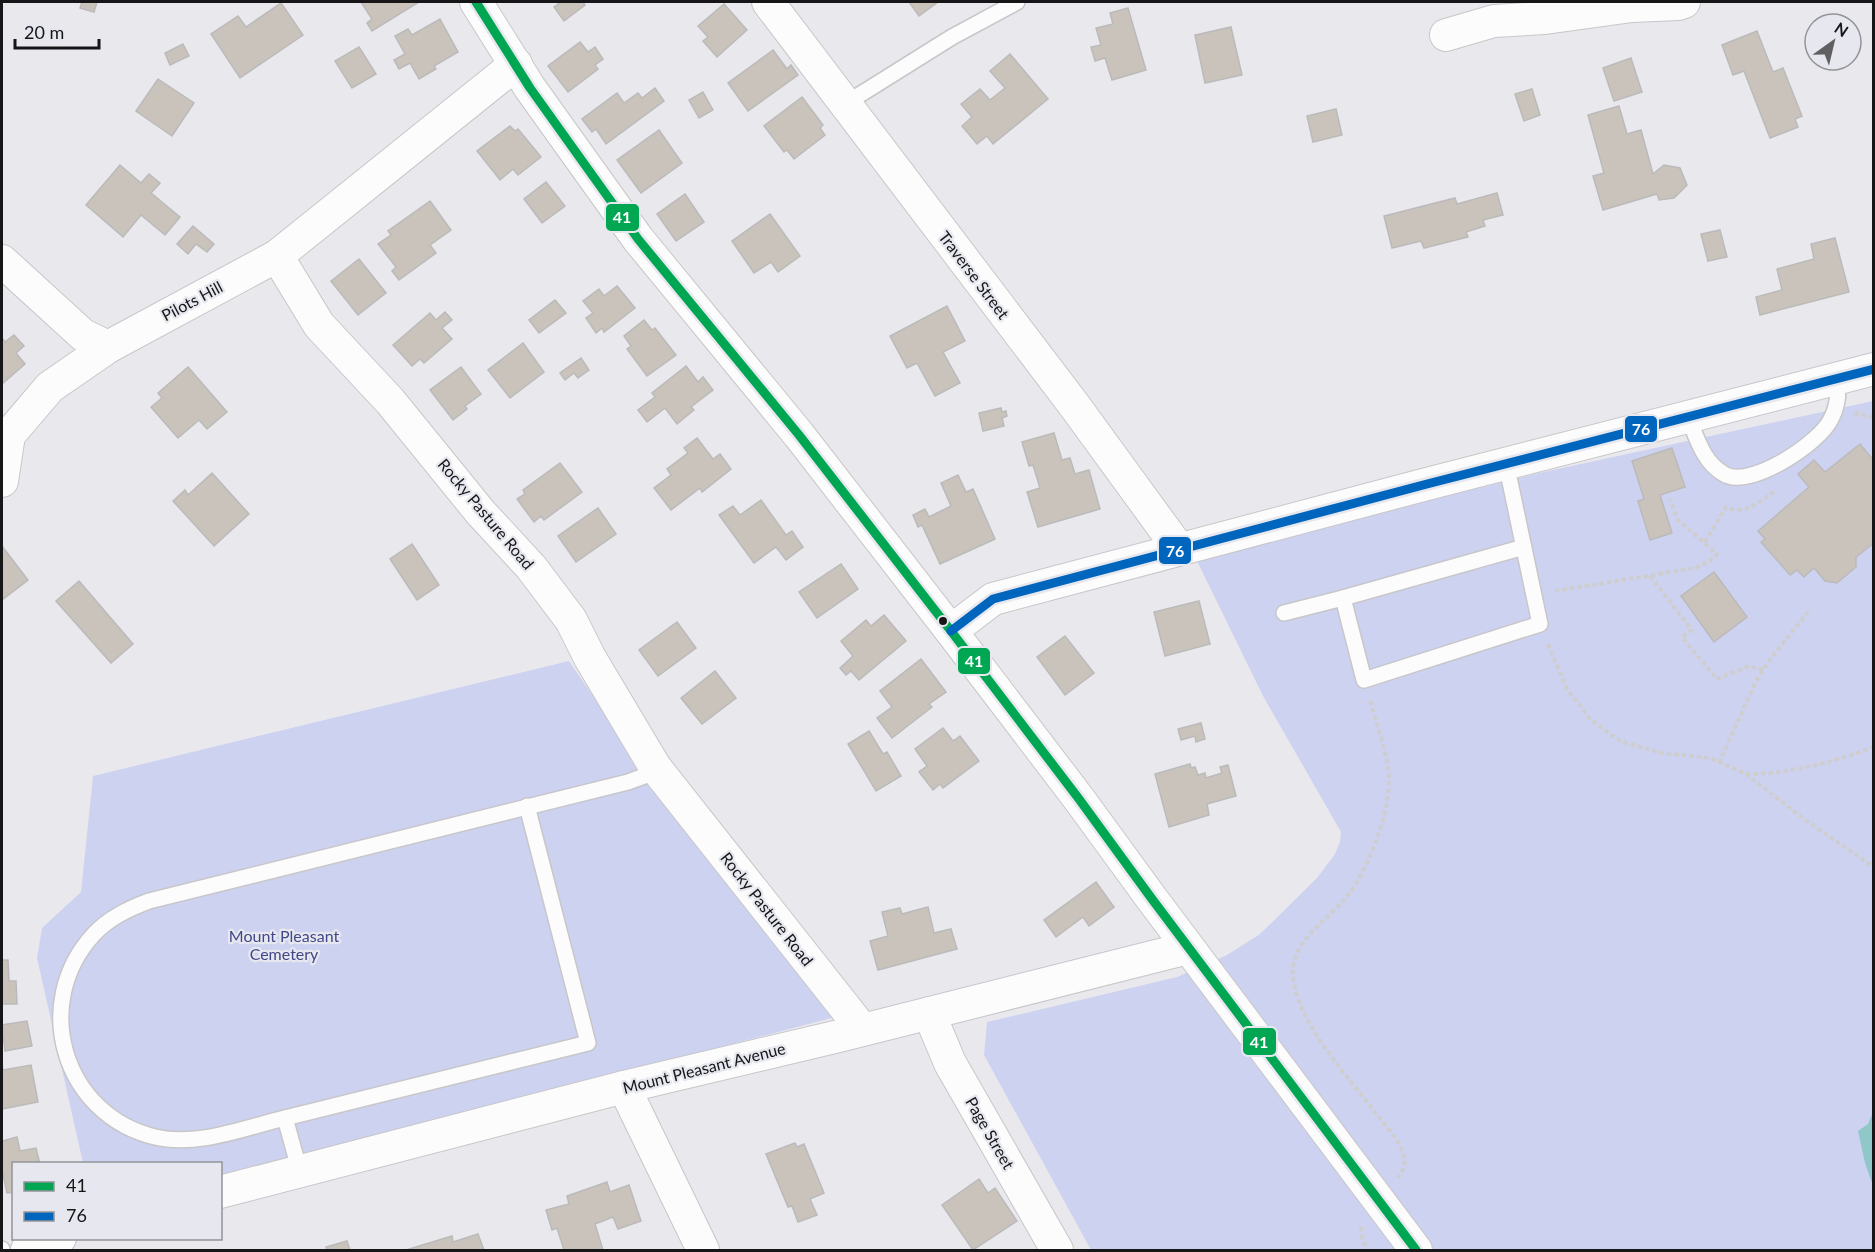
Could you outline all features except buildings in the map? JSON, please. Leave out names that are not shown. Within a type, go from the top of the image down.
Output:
[{"type":"street","points":[[476,2],[530,88],[638,239],[799,435],[951,631],[1080,799],[1188,948],[1416,1251]]},
{"type":"street","name":"Traverse Street","points":[[768,2],[1074,405],[1179,549]]},
{"type":"street","points":[[1446,35],[1494,21],[1545,18],[1589,10],[1684,2]]},
{"type":"street","points":[[277,256],[516,64]]},
{"type":"street","name":"Pilots Hill","points":[[2,480],[9,435],[50,387],[108,347],[277,256]]},
{"type":"street","name":"Rocky Pasture Road","points":[[277,256],[319,325],[390,401],[481,513],[531,567],[572,620],[590,658],[655,767],[862,1029]]},
{"type":"street","points":[[2,261],[82,334],[108,347]]},
{"type":"street","points":[[951,631],[993,598],[1874,369]]},
{"type":"street","name":"Mount Pleasant Avenue","points":[[222,1192],[624,1087],[1188,948]]},
{"type":"street","name":"Page Street","points":[[929,1013],[950,1063],[1058,1251]]},
{"type":"street","points":[[624,1087],[703,1251]]},
{"type":"lane","points":[[845,104],[952,37],[1017,2]]},
{"type":"lane","points":[[1688,417],[1705,458],[1725,476],[1738,479],[1755,474],[1793,455],[1823,431],[1831,420],[1839,395],[1837,379]]},
{"type":"lane","points":[[1343,598],[1364,680],[1539,624],[1506,464]]},
{"type":"lane","points":[[1284,613],[1524,547]]},
{"type":"lane","points":[[527,806],[588,1043],[197,1139],[156,1137],[136,1130],[117,1121],[86,1094],[70,1067],[62,1037],[60,1016],[64,986],[82,949],[111,919],[148,902],[258,876],[527,806],[628,782],[646,775],[655,767]]},
{"type":"lane","points":[[285,1118],[300,1172]]},
{"type":"path","points":[[1705,542],[1726,507],[1742,511],[1776,491]]},
{"type":"path","points":[[1533,594],[1695,568],[1710,561],[1717,554],[1678,520],[1670,499]]},
{"type":"path","points":[[1650,576],[1692,630],[1682,637],[1717,680],[1749,666],[1763,670]]},
{"type":"path","points":[[1719,763],[1763,670],[1808,612]]},
{"type":"path","points":[[1539,624],[1567,689],[1591,720],[1620,741],[1662,753],[1710,758],[1746,774],[1808,822],[1874,867]]},
{"type":"path","points":[[1364,680],[1389,778],[1382,828],[1350,893],[1298,949],[1293,978],[1299,999],[1310,1023],[1395,1138],[1404,1155],[1404,1169],[1380,1202],[1363,1220],[1360,1228],[1367,1251]]},
{"type":"path","points":[[1746,774],[1791,771],[1874,747]]},
{"type":"green space","points":[[1873,401],[1873,1250],[1091,1250],[984,1055],[987,1022],[1177,977],[1227,955],[1260,934],[1317,878],[1335,854],[1340,842],[1341,832],[1263,696],[1196,559],[1539,473]]},
{"type":"green space","name":"Mount Pleasant Cemetery","points":[[569,661],[647,775],[835,1017],[222,1178],[222,1162],[83,1162],[37,958],[42,928],[81,892],[93,776]]},
{"type":"shaded area","points":[[1873,1112],[1873,1186],[1858,1131],[1868,1124]]},
{"type":"transit line","name":"41","points":[[476,2],[530,88],[638,239],[799,435],[951,631],[1416,1250]]},
{"type":"transit line","name":"76","points":[[951,631],[993,599],[1874,369]]}]
